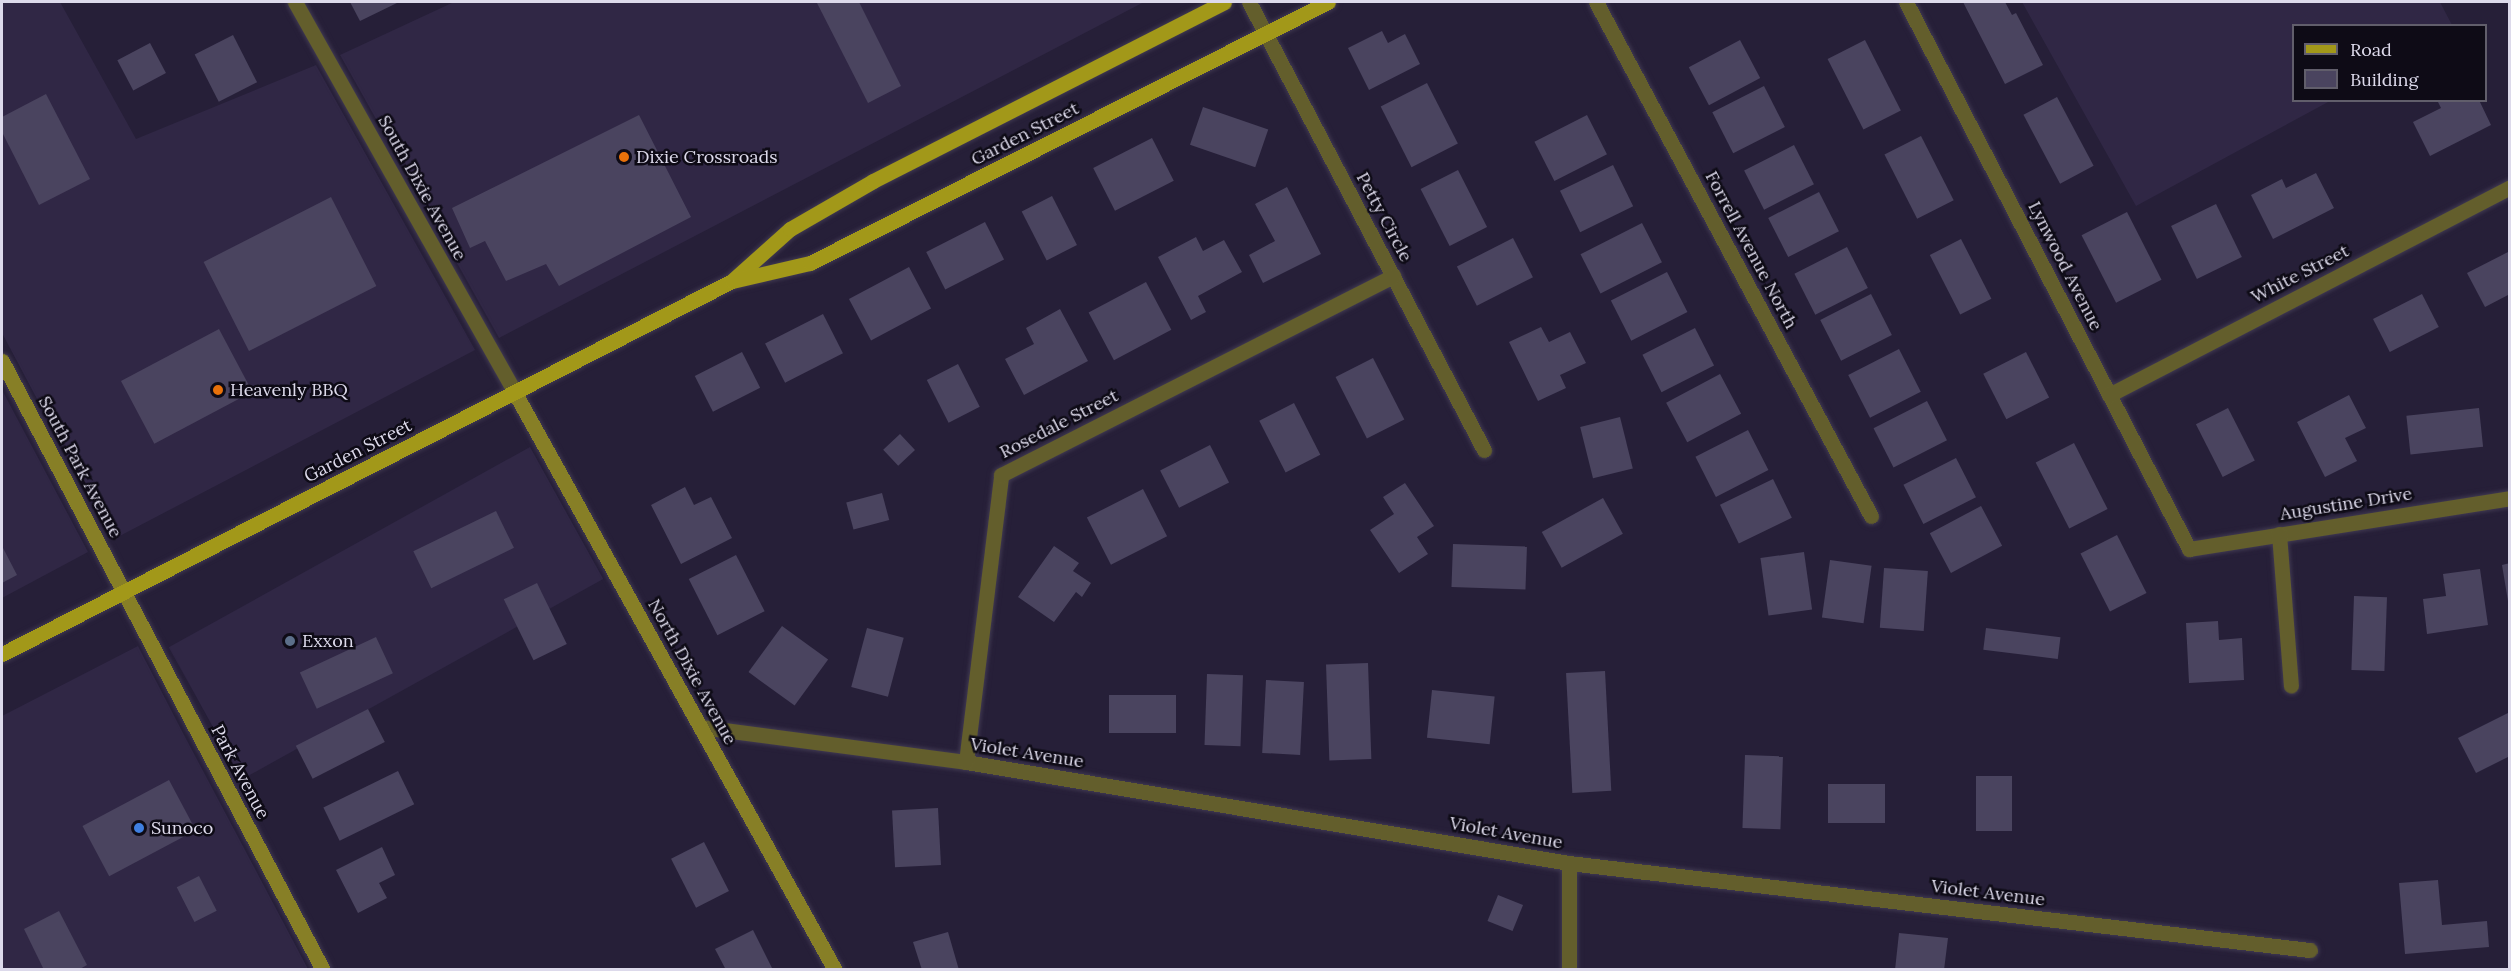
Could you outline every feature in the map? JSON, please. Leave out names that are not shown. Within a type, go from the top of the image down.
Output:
[{"type":"main road","name":"Garden Street","points":[[732,281],[790,229],[873,181],[1224,2]]},
{"type":"main road","name":"Garden Street","points":[[2,654],[732,281],[810,263],[1328,2]]},
{"type":"street","name":"South Dixie Avenue","points":[[295,2],[515,393]]},
{"type":"street","name":"Petty Circle","points":[[1249,2],[1484,450]]},
{"type":"street","name":"Forrell Avenue North","points":[[1596,2],[1871,516]]},
{"type":"street","name":"Lynwood Avenue","points":[[1906,2],[2189,549]]},
{"type":"street","name":"White Street","points":[[2109,394],[2510,187]]},
{"type":"street","name":"Rosedale Street","points":[[966,762],[1001,475],[1393,276]]},
{"type":"street","name":"South Park Avenue","points":[[2,361],[124,591]]},
{"type":"street","name":"North Dixie Avenue","points":[[515,393],[836,969]]},
{"type":"street","name":"Augustine Drive","points":[[2189,549],[2510,498]]},
{"type":"street","points":[[2279,534],[2291,686]]},
{"type":"street","name":"Park Avenue","points":[[124,591],[323,969]]},
{"type":"street","name":"Violet Avenue","points":[[701,727],[966,762],[1569,863],[2310,950]]},
{"type":"street","points":[[1569,863],[1569,969]]},
{"type":"shaded area","points":[[2,2],[60,2],[136,139],[316,65],[475,350],[112,540],[2,333]]},
{"type":"shaded area","points":[[454,2],[1144,2],[499,338],[340,55]]},
{"type":"shaded area","points":[[2022,2],[2440,2],[2451,24],[2292,24],[2292,102],[2328,102],[2136,206]]},
{"type":"shaded area","points":[[2,390],[88,552],[2,598]]},
{"type":"shaded area","points":[[530,447],[603,579],[242,779],[169,647]]},
{"type":"shaded area","points":[[138,646],[308,969],[2,970],[2,716]]},
{"type":"building","points":[[350,2],[399,2],[360,21]]},
{"type":"building","points":[[859,2],[901,86],[868,103],[817,3]]},
{"type":"building","points":[[1963,2],[2005,2],[2012,15],[2016,13],[2043,65],[2005,84]]},
{"type":"building","points":[[1382,31],[1388,43],[1405,34],[1420,64],[1369,90],[1348,48]]},
{"type":"building","points":[[233,35],[257,82],[219,102],[195,55]]},
{"type":"building","points":[[1740,40],[1760,78],[1709,105],[1689,67]]},
{"type":"building","points":[[1865,40],[1901,110],[1863,129],[1828,59]]},
{"type":"building","points":[[150,43],[166,73],[133,90],[117,60]]},
{"type":"building","points":[[1427,83],[1458,144],[1412,167],[1381,107]]},
{"type":"building","points":[[1764,86],[1785,127],[1733,153],[1712,112]]},
{"type":"building","points":[[46,94],[90,179],[39,205],[2,132],[2,117]]},
{"type":"building","points":[[2057,97],[2094,166],[2060,184],[2023,115]]},
{"type":"building","points":[[2438,102],[2480,102],[2491,125],[2430,156],[2413,122],[2441,108]]},
{"type":"building","points":[[1203,107],[1268,129],[1255,167],[1190,145]]},
{"type":"building","points":[[639,115],[691,217],[559,286],[546,264],[506,281],[485,241],[470,248],[452,208]]},
{"type":"building","points":[[1587,115],[1607,154],[1554,181],[1534,142]]},
{"type":"building","points":[[1921,136],[1954,200],[1917,219],[1884,155]]},
{"type":"building","points":[[1152,138],[1174,181],[1115,211],[1093,168]]},
{"type":"building","points":[[1794,145],[1814,184],[1764,210],[1744,170]]},
{"type":"building","points":[[1613,165],[1633,206],[1580,232],[1560,191]]},
{"type":"building","points":[[1458,170],[1487,227],[1450,246],[1421,189]]},
{"type":"building","points":[[2316,173],[2334,208],[2273,239],[2251,195],[2282,179],[2286,188]]},
{"type":"building","points":[[1287,187],[1321,254],[1263,283],[1249,255],[1275,241],[1255,204]]},
{"type":"building","points":[[1819,192],[1839,231],[1788,257],[1768,218]]},
{"type":"building","points":[[1052,196],[1077,245],[1047,260],[1022,211]]},
{"type":"building","points":[[331,197],[376,286],[249,351],[204,262]]},
{"type":"building","points":[[2216,204],[2242,257],[2197,279],[2171,226]]},
{"type":"building","points":[[2127,212],[2162,280],[2116,303],[2082,235]]},
{"type":"building","points":[[985,222],[1004,259],[945,289],[926,252]]},
{"type":"building","points":[[1642,223],[1662,262],[1600,294],[1581,254]]},
{"type":"building","points":[[1196,237],[1203,251],[1224,240],[1242,272],[1198,296],[1206,312],[1191,320],[1158,257]]},
{"type":"building","points":[[1513,238],[1533,277],[1477,306],[1457,267]]},
{"type":"building","points":[[1961,239],[1991,299],[1960,315],[1930,255]]},
{"type":"building","points":[[1847,247],[1868,288],[1815,315],[1794,274]]},
{"type":"building","points":[[2510,251],[2510,294],[2485,307],[2467,273]]},
{"type":"building","points":[[909,267],[931,308],[871,340],[849,299]]},
{"type":"building","points":[[1667,272],[1687,312],[1631,341],[1611,301]]},
{"type":"building","points":[[1146,282],[1171,330],[1114,360],[1089,313]]},
{"type":"building","points":[[1871,294],[1892,335],[1841,361],[1820,320]]},
{"type":"building","points":[[2422,294],[2439,327],[2390,352],[2373,319]]},
{"type":"building","points":[[1060,309],[1088,361],[1024,395],[1005,359],[1034,344],[1026,328]]},
{"type":"building","points":[[823,314],[843,353],[785,383],[765,344]]},
{"type":"building","points":[[1541,327],[1549,342],[1570,332],[1586,363],[1560,375],[1566,388],[1538,401],[1509,342]]},
{"type":"building","points":[[1695,328],[1714,365],[1661,392],[1642,355]]},
{"type":"building","points":[[219,329],[252,392],[154,444],[121,381]]},
{"type":"building","points":[[1899,349],[1921,392],[1870,418],[1848,375]]},
{"type":"building","points":[[742,352],[760,388],[713,412],[695,376]]},
{"type":"building","points":[[2026,352],[2049,397],[2006,419],[1983,374]]},
{"type":"building","points":[[1373,358],[1404,419],[1367,439],[1336,377]]},
{"type":"building","points":[[958,364],[980,407],[949,423],[927,380]]},
{"type":"building","points":[[1720,374],[1741,414],[1687,442],[1666,403]]},
{"type":"building","points":[[2349,395],[2366,428],[2345,438],[2357,461],[2325,477],[2297,422]]},
{"type":"building","points":[[1927,401],[1947,440],[1894,467],[1874,428]]},
{"type":"building","points":[[1294,403],[1320,455],[1286,472],[1259,421]]},
{"type":"building","points":[[2228,408],[2255,461],[2223,477],[2196,424]]},
{"type":"building","points":[[2479,408],[2483,447],[2410,454],[2406,416]]},
{"type":"building","points":[[1620,417],[1633,468],[1593,478],[1580,427]]},
{"type":"building","points":[[1748,430],[1768,470],[1716,497],[1695,457]]},
{"type":"building","points":[[900,434],[915,450],[898,466],[883,450]]},
{"type":"building","points":[[2074,443],[2108,509],[2069,528],[2036,463]]},
{"type":"building","points":[[1210,445],[1229,482],[1179,508],[1160,470]]},
{"type":"building","points":[[1956,458],[1976,497],[1923,524],[1903,485]]},
{"type":"building","points":[[1773,479],[1792,518],[1739,544],[1720,505]]},
{"type":"building","points":[[1405,483],[1434,526],[1417,537],[1428,554],[1399,573],[1370,530],[1394,514],[1383,497]]},
{"type":"building","points":[[685,487],[694,505],[711,497],[732,538],[681,564],[651,505]]},
{"type":"building","points":[[1143,489],[1167,536],[1111,565],[1087,518]]},
{"type":"building","points":[[882,493],[889,520],[854,530],[846,503]]},
{"type":"building","points":[[1603,498],[1623,534],[1562,568],[1542,532]]},
{"type":"building","points":[[1981,506],[2002,546],[1951,573],[1930,533]]},
{"type":"building","points":[[496,511],[514,548],[431,588],[413,551]]},
{"type":"building","points":[[2117,535],[2147,593],[2110,612],[2080,554]]},
{"type":"building","points":[[1453,544],[1527,547],[1525,590],[1451,587]]},
{"type":"building","points":[[2,546],[17,575],[2,583]]},
{"type":"building","points":[[1054,546],[1079,563],[1073,571],[1091,583],[1082,597],[1076,592],[1054,622],[1018,597]]},
{"type":"building","points":[[1804,552],[1812,609],[1769,616],[1760,558]]},
{"type":"building","points":[[736,555],[765,611],[717,635],[689,579]]},
{"type":"building","points":[[1830,560],[1872,566],[1864,623],[1822,617]]},
{"type":"building","points":[[2510,563],[2510,601],[2508,601],[2502,565]]},
{"type":"building","points":[[1884,568],[1928,571],[1924,631],[1880,628]]},
{"type":"building","points":[[2480,569],[2488,625],[2427,634],[2423,599],[2446,596],[2443,574]]},
{"type":"building","points":[[537,583],[567,644],[534,660],[504,599]]},
{"type":"building","points":[[2354,596],[2387,597],[2384,671],[2351,670]]},
{"type":"building","points":[[2218,621],[2219,640],[2242,638],[2244,680],[2189,683],[2186,623]]},
{"type":"building","points":[[782,626],[828,660],[795,706],[748,672]]},
{"type":"building","points":[[867,628],[904,638],[888,697],[851,687]]},
{"type":"building","points":[[1986,628],[2060,637],[2058,659],[1983,650]]},
{"type":"building","points":[[376,637],[393,673],[317,709],[300,672]]},
{"type":"building","points":[[1368,663],[1371,759],[1329,760],[1326,664]]},
{"type":"building","points":[[1605,671],[1611,791],[1572,793],[1566,673]]},
{"type":"building","points":[[1207,674],[1243,675],[1241,746],[1205,745]]},
{"type":"building","points":[[1266,680],[1304,682],[1300,755],[1262,753]]},
{"type":"building","points":[[1432,690],[1495,697],[1490,744],[1427,738]]},
{"type":"building","points":[[1109,695],[1176,695],[1176,733],[1109,733]]},
{"type":"building","points":[[368,709],[385,742],[313,779],[296,746]]},
{"type":"building","points":[[2510,712],[2510,756],[2476,773],[2458,738]]},
{"type":"building","points":[[1745,755],[1783,756],[1780,829],[1742,828]]},
{"type":"building","points":[[398,771],[414,804],[340,841],[323,807]]},
{"type":"building","points":[[1976,776],[2012,776],[2012,831],[1976,831]]},
{"type":"building","name":"Sunoco","points":[[169,780],[196,830],[109,876],[82,826]]},
{"type":"building","points":[[1828,784],[1885,784],[1885,823],[1828,823]]},
{"type":"building","points":[[938,808],[941,865],[895,867],[892,810]]},
{"type":"building","points":[[704,842],[729,891],[696,908],[671,859]]},
{"type":"building","points":[[382,847],[395,875],[379,883],[387,898],[358,913],[336,870]]},
{"type":"building","points":[[199,876],[217,911],[194,922],[177,887]]},
{"type":"building","points":[[2438,880],[2442,925],[2487,921],[2489,947],[2405,954],[2399,883]]},
{"type":"building","points":[[1498,895],[1523,905],[1513,931],[1488,921]]},
{"type":"building","points":[[59,911],[87,965],[78,970],[44,970],[24,929]]},
{"type":"building","points":[[753,930],[773,970],[726,970],[715,949]]},
{"type":"building","points":[[948,932],[959,970],[922,970],[913,942]]},
{"type":"building","points":[[1899,933],[1948,938],[1944,970],[1895,970]]},
{"type":"place","name":"Dixie Crossroads","points":[[624,157]]},
{"type":"place","name":"Heavenly BBQ","points":[[218,390]]},
{"type":"place","name":"Exxon","points":[[290,641]]},
{"type":"place","name":"Sunoco","points":[[139,828]]}]
